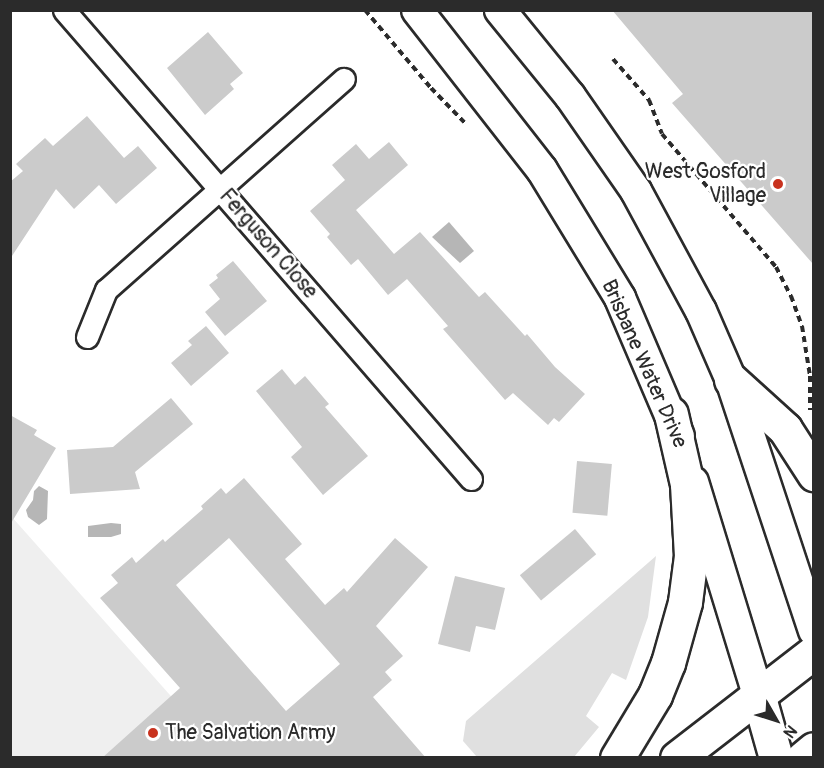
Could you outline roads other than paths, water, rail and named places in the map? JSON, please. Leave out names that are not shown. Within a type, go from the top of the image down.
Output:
[{"type":"main road","name":"Brisbane Water Drive","points":[[417,10],[542,170],[620,298],[671,414],[758,694]]},
{"type":"main road","points":[[500,10],[570,96],[636,190],[701,311],[731,380],[813,631]]},
{"type":"main road","points":[[731,380],[785,429],[813,474]]},
{"type":"main road","points":[[617,758],[656,695],[668,663],[685,602],[691,556],[687,484],[671,414]]},
{"type":"main road","points":[[677,758],[813,652]]},
{"type":"main road","points":[[758,694],[776,758]]},
{"type":"main road","points":[[802,758],[813,749]]},
{"type":"street","name":"Ferguson Close","points":[[64,10],[220,187],[471,479]]},
{"type":"street","points":[[87,337],[106,290],[344,79]]},
{"type":"place","name":"West Gosford Village","points":[[778,184]]},
{"type":"place","name":"The Salvation Army","points":[[153,733]]}]
